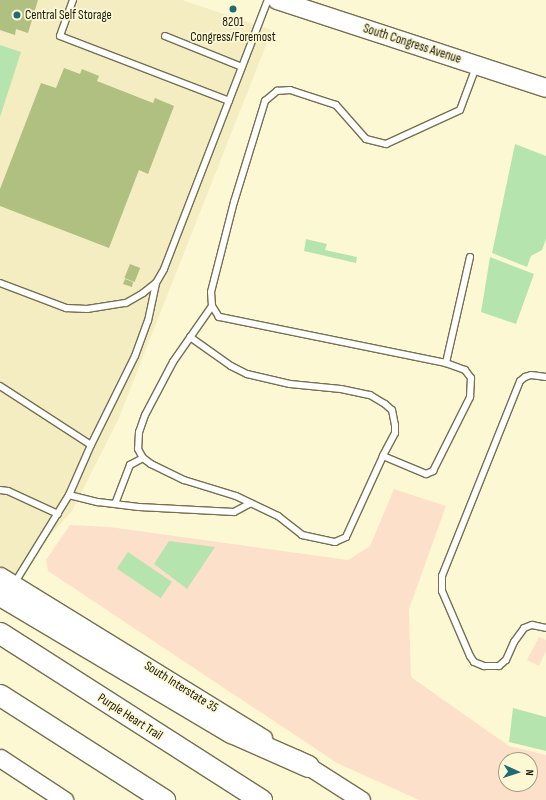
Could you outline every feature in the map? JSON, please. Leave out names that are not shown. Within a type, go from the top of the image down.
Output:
[{"type":"highway","points":[[5,585],[230,732],[308,766]]},
{"type":"highway","name":"Purple Heart Trail","points":[[0,633],[261,800]]},
{"type":"highway","points":[[0,695],[164,800]]},
{"type":"main road","name":"South Congress Avenue","points":[[278,0],[546,88]]},
{"type":"main road","points":[[0,758],[64,800]]},
{"type":"main road","points":[[308,766],[361,800]]},
{"type":"lane","points":[[73,0],[60,36],[229,101]]},
{"type":"lane","points":[[5,585],[58,514],[69,495],[91,444],[135,356],[148,321],[156,283],[164,269],[268,0]]},
{"type":"lane","points":[[164,36],[242,67]]},
{"type":"lane","points":[[383,456],[426,474],[433,471],[470,397],[471,378],[465,370],[446,363],[219,317],[212,306],[211,292],[234,202],[265,101],[277,91],[290,90],[336,105],[366,139],[386,144],[460,110],[476,66]]},
{"type":"lane","points":[[446,363],[470,257]]},
{"type":"lane","points":[[0,283],[66,308],[87,309],[126,303],[156,283]]},
{"type":"lane","points":[[190,337],[231,366],[247,374],[290,384],[312,385],[355,392],[370,396],[385,404],[392,410],[395,425],[394,433],[349,532],[342,540],[330,542],[302,536],[278,516],[251,503],[236,496],[184,480],[151,464],[143,458],[138,449],[139,432],[145,415],[173,362],[190,337],[212,306]]},
{"type":"lane","points":[[546,376],[525,376],[520,381],[442,576],[442,591],[470,656],[474,662],[484,666],[499,666],[506,660],[514,642],[524,628],[532,625],[546,628]]},
{"type":"lane","points":[[0,386],[91,444]]},
{"type":"lane","points":[[115,504],[130,466],[143,458]]},
{"type":"lane","points":[[0,490],[8,492],[58,514]]},
{"type":"lane","points":[[69,495],[139,507],[234,512],[251,503]]},
{"type":"shaded area","points":[[0,0],[182,0],[272,30],[118,420],[72,511],[14,575],[0,566]]},
{"type":"shaded area","points":[[0,45],[21,52],[0,117]]},
{"type":"shaded area","points":[[515,144],[546,156],[546,239],[542,250],[531,256],[527,267],[492,253]]},
{"type":"shaded area","points":[[306,239],[327,244],[325,250],[357,257],[356,263],[304,251]]},
{"type":"shaded area","points":[[490,257],[534,274],[516,324],[481,312]]},
{"type":"shaded area","points":[[394,489],[446,506],[409,609],[411,677],[509,746],[534,752],[498,752],[498,792],[538,792],[538,753],[546,755],[546,800],[419,800],[337,763],[48,571],[46,560],[70,525],[110,527],[348,560],[370,546]]},
{"type":"shaded area","points":[[169,541],[215,547],[187,589],[154,564]]},
{"type":"shaded area","points":[[128,552],[172,582],[161,598],[117,569]]},
{"type":"shaded area","points":[[539,637],[546,640],[546,651],[539,666],[527,660]]},
{"type":"shaded area","points":[[513,708],[546,717],[546,751],[509,742]]},
{"type":"building","name":"Central Self Storage","points":[[0,0],[38,0],[28,33],[16,29],[15,35],[0,30]]},
{"type":"building","points":[[64,68],[80,74],[82,69],[99,76],[97,81],[153,103],[155,98],[174,106],[148,174],[139,170],[109,248],[0,206],[0,189],[41,83],[56,88]]},
{"type":"building","points":[[130,264],[140,268],[135,282],[124,278]]},
{"type":"building","points":[[125,279],[133,282],[132,287],[123,284]]},
{"type":"place","name":"8201 Congress/Foremost","points":[[233,9]]},
{"type":"place","name":"Central Self Storage","points":[[17,15]]}]
